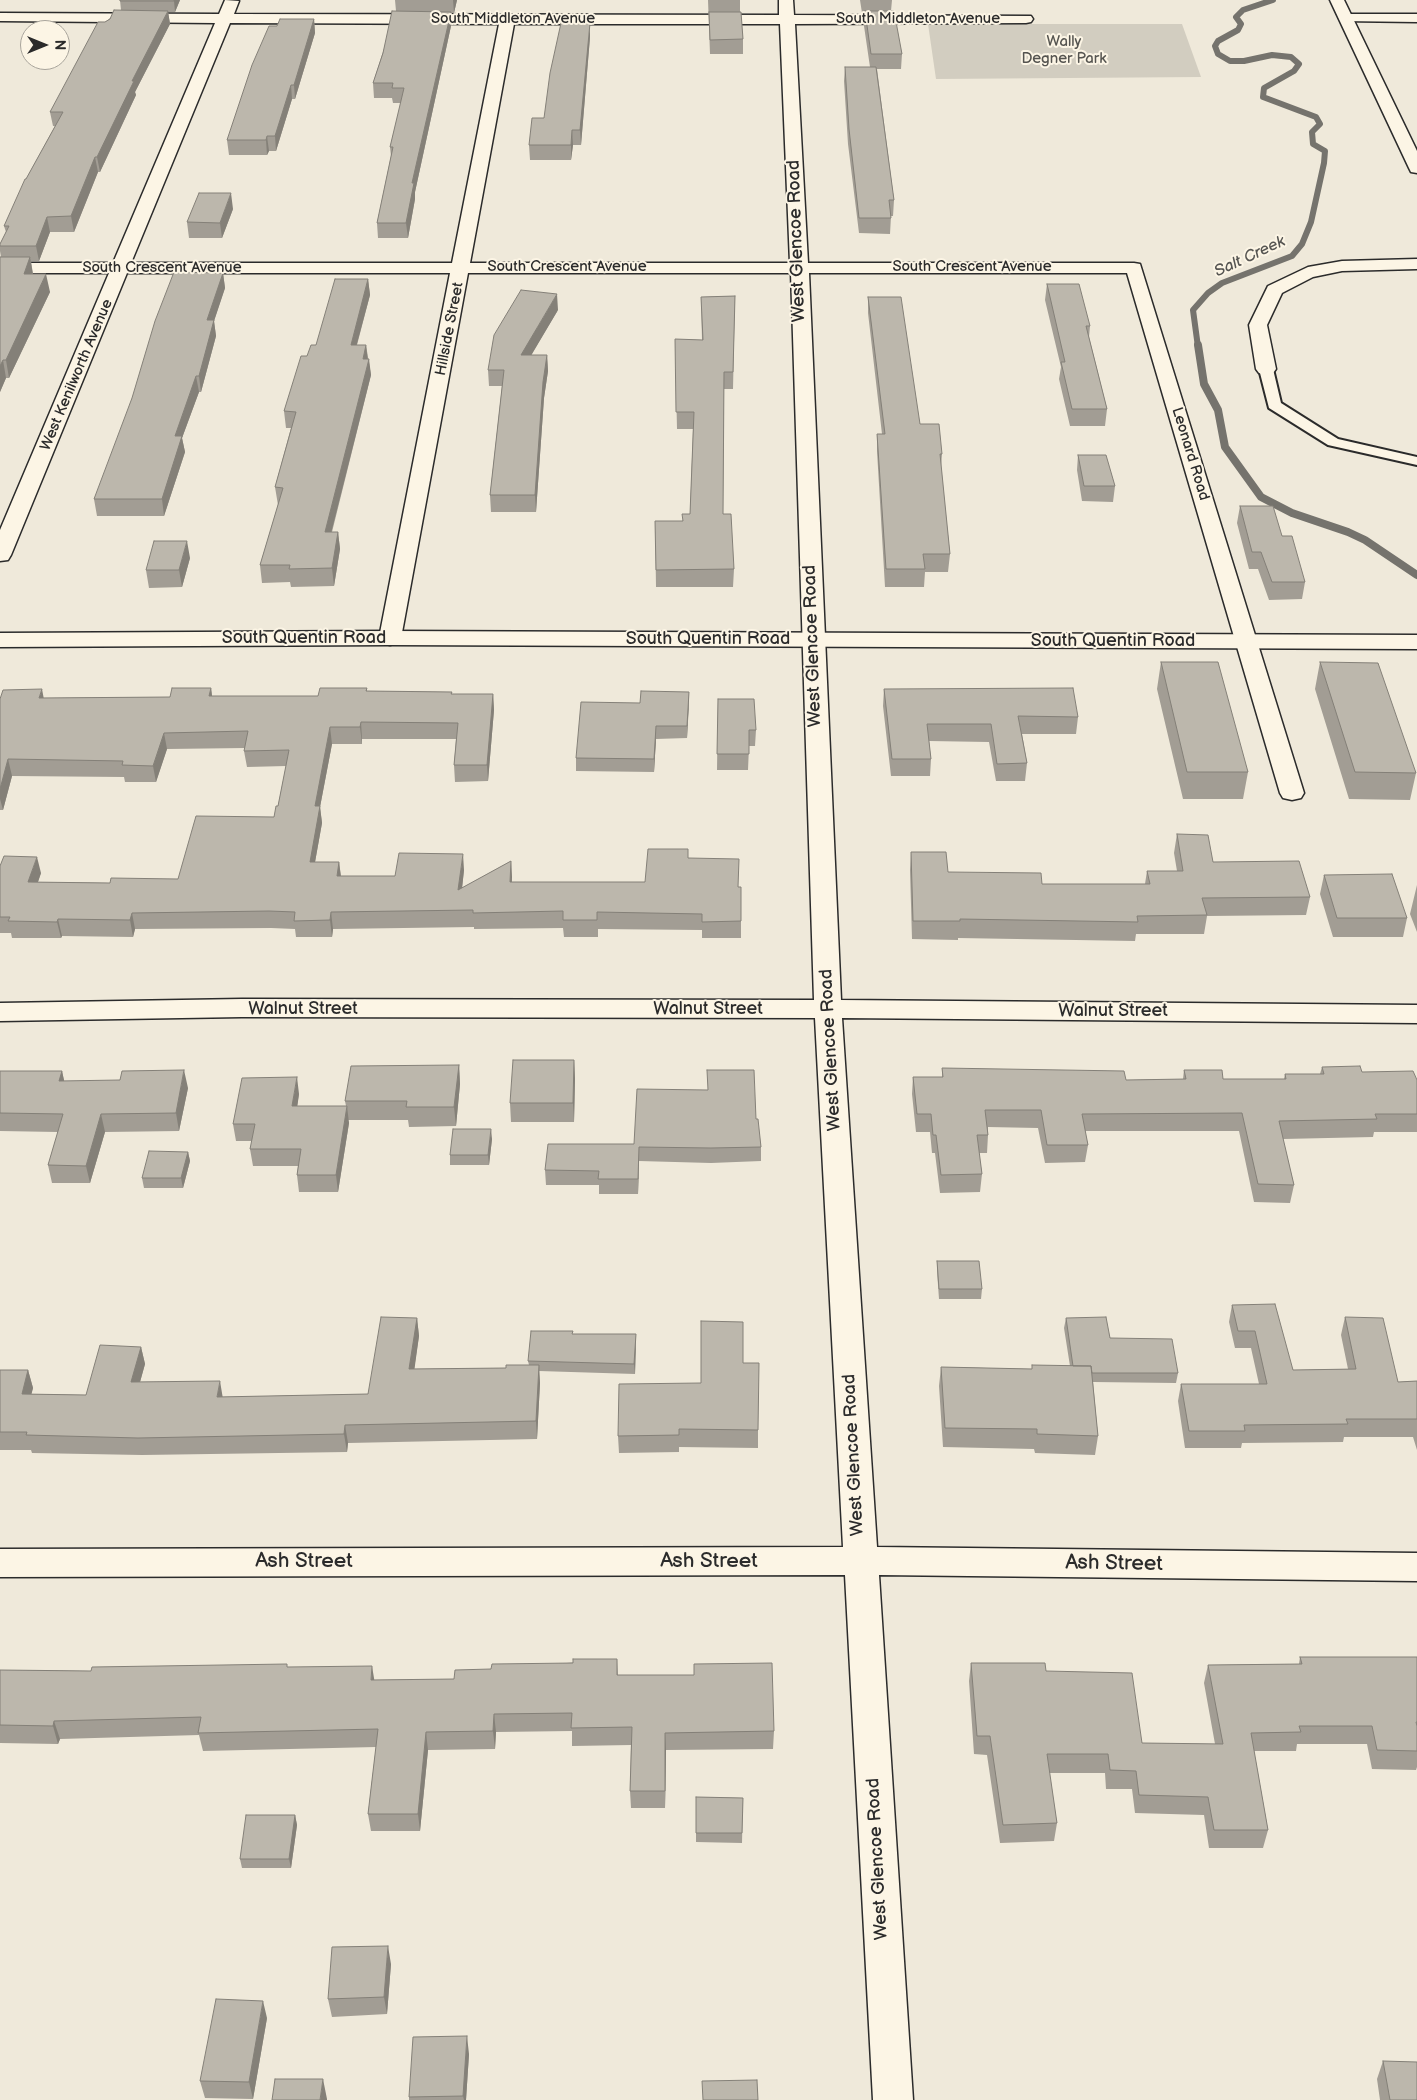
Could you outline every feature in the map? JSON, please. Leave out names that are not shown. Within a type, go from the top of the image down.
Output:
[{"type":"street","name":"West Kenilworth Avenue","points":[[0,555],[233,0]]},
{"type":"street","points":[[1337,0],[1417,168]]},
{"type":"street","name":"South Middleton Avenue","points":[[0,17],[507,20],[787,10],[1026,19]]},
{"type":"street","name":"West Glencoe Road","points":[[787,10],[828,1009],[893,2100]]},
{"type":"street","points":[[1346,18],[1417,18]]},
{"type":"street","name":"Hillside Street","points":[[390,638],[462,268],[507,20]]},
{"type":"street","points":[[1266,369],[1258,325],[1274,290],[1308,272],[1342,266],[1417,264]]},
{"type":"street","name":"South Crescent Avenue","points":[[0,268],[799,266],[1134,268]]},
{"type":"street","name":"Leonard Road","points":[[1134,268],[1292,792]]},
{"type":"street","name":"South Quentin Road","points":[[0,640],[390,638],[1417,642]]},
{"type":"street","name":"Walnut Street","points":[[0,1012],[242,1008],[828,1009],[1417,1014]]},
{"type":"street","name":"Ash Street","points":[[0,1563],[860,1561],[1417,1568]]},
{"type":"lane","points":[[1266,369],[1274,405],[1333,442],[1417,461]]},
{"type":"green space","name":"Wally Degner Park","points":[[928,24],[1182,24],[1201,77],[936,79]]},
{"type":"building","points":[[174,0],[174,1],[120,1]]},
{"type":"building","points":[[114,10],[168,11],[132,81],[134,81],[97,157],[95,157],[71,216],[47,217],[36,246],[0,246],[9,226],[4,226],[25,179],[63,112],[50,112],[98,22],[105,22],[110,19]]},
{"type":"building","points":[[392,11],[451,12],[412,183],[414,183],[406,223],[377,223],[393,147],[390,147],[404,88],[392,88],[393,83],[373,83],[383,53]]},
{"type":"building","points":[[865,11],[894,11],[902,54],[871,54]]},
{"type":"building","points":[[709,12],[741,12],[743,39],[710,40]]},
{"type":"building","points":[[280,19],[314,19],[294,85],[291,85],[275,136],[267,136],[266,140],[227,140],[252,65],[269,26],[277,26]]},
{"type":"building","points":[[561,23],[590,23],[580,130],[572,130],[571,145],[529,145],[532,118],[544,118],[550,73]]},
{"type":"building","points":[[845,67],[876,67],[894,200],[889,200],[891,218],[859,218],[849,129]]},
{"type":"building","points":[[199,193],[231,193],[220,223],[187,222]]},
{"type":"building","points":[[0,257],[30,257],[24,274],[46,274],[6,360],[3,360],[0,366]]},
{"type":"building","points":[[174,272],[223,273],[207,320],[214,320],[199,376],[196,376],[175,436],[182,436],[162,499],[94,499],[132,398],[155,321]]},
{"type":"building","points":[[335,279],[368,279],[351,345],[366,345],[363,359],[369,359],[325,532],[338,532],[332,568],[289,569],[290,565],[260,565],[283,488],[275,487],[296,412],[284,411],[301,356],[307,356],[311,345],[316,345]]},
{"type":"building","points":[[1047,284],[1079,284],[1090,326],[1086,326],[1107,409],[1072,409],[1061,362],[1065,362]]},
{"type":"building","points":[[521,290],[557,294],[521,355],[547,355],[543,382],[535,495],[490,495],[504,370],[488,370],[494,335]]},
{"type":"building","points":[[735,296],[733,372],[724,372],[723,514],[731,514],[734,569],[656,570],[655,521],[683,521],[682,514],[690,514],[694,412],[676,412],[675,339],[703,340],[701,297]]},
{"type":"building","points":[[868,297],[901,297],[920,424],[939,424],[942,454],[940,454],[950,554],[923,554],[925,569],[886,569],[877,434],[885,434]]},
{"type":"building","points":[[1078,455],[1106,455],[1115,486],[1084,486]]},
{"type":"building","points":[[1240,506],[1273,506],[1282,536],[1292,536],[1305,582],[1272,582],[1261,552],[1252,552]]},
{"type":"building","points":[[154,541],[187,541],[179,570],[146,570]]},
{"type":"building","points":[[1161,662],[1218,662],[1248,772],[1187,772]]},
{"type":"building","points":[[1320,662],[1378,663],[1416,773],[1355,772]]},
{"type":"building","points":[[172,688],[211,688],[209,696],[318,696],[320,688],[367,688],[366,691],[493,694],[487,765],[454,765],[458,723],[361,722],[360,727],[330,727],[315,806],[320,806],[310,862],[339,862],[337,876],[395,876],[399,853],[463,854],[458,890],[511,861],[510,882],[645,882],[648,849],[688,849],[688,858],[739,859],[738,887],[741,887],[741,921],[702,922],[702,914],[597,912],[597,920],[563,920],[563,911],[473,913],[473,910],[331,912],[330,920],[294,921],[295,912],[269,911],[132,913],[130,920],[58,919],[57,922],[8,921],[10,917],[0,917],[0,866],[4,856],[37,857],[28,882],[110,883],[111,878],[178,879],[196,816],[274,817],[276,806],[278,806],[289,750],[244,751],[248,731],[164,733],[153,766],[122,765],[123,761],[8,759],[0,789],[0,699],[3,690],[42,689],[39,698],[170,697]]},
{"type":"building","points":[[1073,688],[1078,717],[1018,716],[1027,763],[997,764],[991,724],[927,724],[931,759],[892,759],[884,689]]},
{"type":"building","points":[[641,691],[689,692],[687,726],[656,726],[654,759],[576,758],[581,702],[640,703]]},
{"type":"building","points":[[718,699],[754,699],[756,730],[749,730],[749,754],[717,754]]},
{"type":"building","points":[[1177,834],[1208,835],[1213,862],[1299,861],[1310,897],[1202,898],[1207,915],[1137,916],[1138,922],[960,919],[960,921],[913,921],[911,852],[946,852],[948,872],[1041,873],[1042,884],[1150,884],[1147,871],[1183,871]]},
{"type":"building","points":[[1392,874],[1407,918],[1337,918],[1324,875]]},
{"type":"building","points":[[513,1060],[574,1060],[573,1103],[510,1103]]},
{"type":"building","points":[[459,1065],[454,1107],[406,1107],[407,1101],[345,1101],[351,1066]]},
{"type":"building","points":[[1360,1066],[1362,1072],[1413,1071],[1417,1080],[1417,1114],[1375,1114],[1377,1119],[1279,1121],[1294,1185],[1258,1184],[1242,1113],[1082,1114],[1088,1145],[1047,1145],[1041,1110],[985,1110],[988,1135],[977,1135],[982,1174],[941,1175],[936,1135],[933,1135],[931,1114],[917,1114],[913,1077],[943,1077],[942,1068],[1124,1071],[1126,1080],[1186,1079],[1184,1070],[1222,1070],[1223,1079],[1286,1079],[1285,1074],[1324,1074],[1322,1067]]},
{"type":"building","points":[[184,1070],[176,1113],[101,1114],[86,1166],[48,1165],[63,1114],[0,1113],[0,1071],[62,1071],[59,1081],[120,1080],[122,1071]]},
{"type":"building","points":[[707,1070],[754,1070],[756,1119],[758,1119],[761,1147],[639,1147],[638,1179],[598,1179],[599,1171],[545,1170],[548,1144],[634,1144],[637,1089],[708,1090]]},
{"type":"building","points":[[297,1077],[292,1106],[347,1106],[336,1175],[297,1175],[301,1149],[250,1149],[255,1124],[233,1124],[242,1078]]},
{"type":"building","points":[[453,1129],[491,1129],[488,1155],[450,1155]]},
{"type":"building","points":[[149,1151],[188,1152],[181,1178],[142,1178]]},
{"type":"building","points":[[937,1261],[979,1261],[982,1289],[939,1289]]},
{"type":"building","points":[[1275,1304],[1293,1370],[1356,1369],[1345,1317],[1383,1318],[1398,1382],[1417,1381],[1417,1419],[1346,1419],[1348,1424],[1244,1425],[1245,1431],[1189,1431],[1181,1384],[1267,1384],[1255,1331],[1238,1331],[1232,1305]]},
{"type":"building","points":[[381,1317],[417,1318],[409,1369],[506,1368],[506,1365],[539,1365],[536,1421],[345,1425],[344,1434],[138,1438],[26,1435],[27,1432],[0,1432],[0,1370],[28,1370],[22,1394],[86,1395],[100,1345],[141,1347],[131,1382],[220,1381],[217,1397],[368,1394]]},
{"type":"building","points":[[1106,1317],[1110,1338],[1172,1339],[1178,1373],[1092,1373],[1091,1366],[1073,1366],[1066,1318]]},
{"type":"building","points":[[701,1321],[743,1322],[743,1363],[759,1363],[758,1430],[679,1429],[679,1435],[618,1436],[619,1384],[701,1383]]},
{"type":"building","points":[[531,1331],[573,1331],[572,1334],[636,1334],[634,1364],[528,1361]]},
{"type":"building","points":[[1032,1365],[1091,1366],[1098,1436],[1037,1434],[1037,1429],[945,1428],[941,1367],[1032,1369]]},
{"type":"building","points":[[1300,1657],[1417,1657],[1417,1751],[1377,1750],[1372,1726],[1299,1726],[1301,1732],[1251,1733],[1268,1830],[1214,1830],[1208,1797],[1139,1795],[1136,1771],[1110,1770],[1108,1754],[1047,1754],[1057,1823],[1003,1825],[990,1736],[977,1736],[971,1663],[1045,1663],[1046,1671],[1132,1673],[1142,1743],[1223,1744],[1208,1665],[1302,1664]]},
{"type":"building","points":[[573,1659],[617,1659],[617,1675],[694,1675],[694,1664],[772,1663],[774,1731],[665,1733],[665,1791],[630,1791],[632,1727],[571,1728],[572,1713],[494,1714],[493,1731],[426,1732],[418,1814],[368,1814],[378,1729],[198,1733],[201,1717],[54,1721],[53,1726],[0,1725],[0,1670],[91,1671],[92,1667],[287,1664],[287,1667],[372,1666],[371,1680],[454,1679],[455,1670],[491,1669],[492,1664],[573,1663]]},
{"type":"building","points":[[696,1797],[743,1798],[742,1833],[696,1833]]},
{"type":"building","points":[[246,1815],[295,1815],[289,1859],[240,1859]]},
{"type":"building","points":[[388,1946],[384,1997],[328,1999],[332,1947]]},
{"type":"building","points":[[216,1999],[263,2001],[249,2082],[200,2081]]},
{"type":"building","points":[[467,2036],[463,2096],[409,2097],[413,2037]]},
{"type":"building","points":[[1383,2061],[1417,2062],[1417,2100],[1390,2100]]},
{"type":"building","points":[[275,2079],[323,2079],[320,2100],[272,2100]]},
{"type":"building","points":[[757,2080],[758,2100],[703,2100],[702,2081]]},
{"type":"waterway","name":"Salt Creek","points":[[1198,347],[1193,310],[1208,293],[1222,283],[1292,256],[1302,244],[1311,222],[1324,163],[1325,151],[1313,144],[1312,132],[1320,124],[1316,117],[1263,97],[1264,88],[1294,71],[1299,64],[1291,57],[1272,55],[1244,61],[1230,61],[1218,54],[1215,46],[1218,41],[1238,30],[1241,24],[1236,17],[1243,10],[1273,0]]},
{"type":"waterway","name":"Salt Creek","points":[[1198,345],[1204,384],[1218,410],[1225,447],[1261,497],[1292,513],[1348,532],[1365,540],[1417,575]]}]
